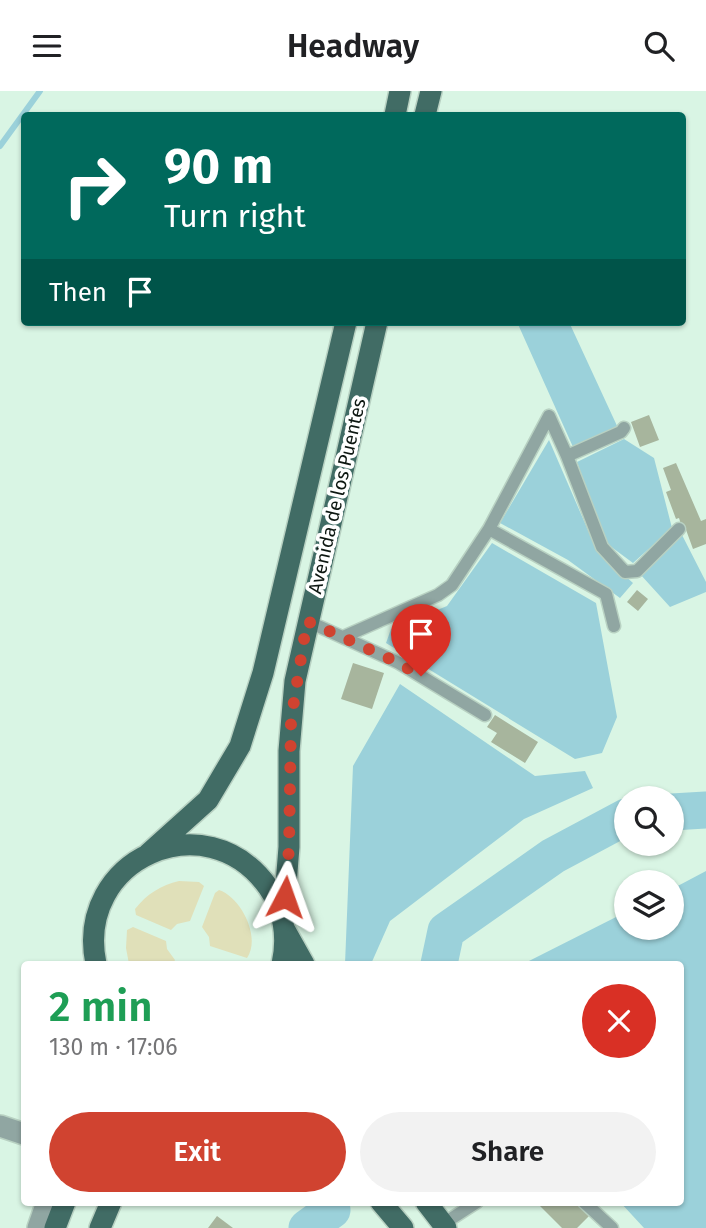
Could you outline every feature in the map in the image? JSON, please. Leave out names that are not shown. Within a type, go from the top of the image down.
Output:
[{"type":"main road","points":[[396,112],[400,91]]},
{"type":"main road","points":[[426,112],[431,91]]},
{"type":"main road","name":"Avenida de los Puentes","points":[[96,961],[93,935],[101,901],[120,873],[148,854],[208,800],[240,746],[263,673],[345,326]]},
{"type":"main road","name":"Avenida de los Puentes","points":[[296,961],[284,926],[289,848],[291,720],[307,621],[376,326]]},
{"type":"main road","points":[[148,854],[194,845],[225,852],[252,869],[263,880],[276,900],[284,926]]},
{"type":"main road","points":[[55,1228],[63,1206]]},
{"type":"main road","points":[[100,1228],[109,1206]]},
{"type":"main road","points":[[384,1206],[402,1228]]},
{"type":"main road","points":[[429,1206],[445,1226]]},
{"type":"street","points":[[0,1126],[21,1133]]},
{"type":"street","points":[[37,1228],[45,1206]]},
{"type":"lane","points":[[343,637],[438,595],[452,585],[489,529],[549,416],[602,547],[625,572],[637,571],[679,529]]},
{"type":"lane","points":[[567,456],[624,428]]},
{"type":"lane","points":[[489,529],[606,594],[614,625]]},
{"type":"lane","points":[[307,621],[399,663],[485,715]]},
{"type":"lane","points":[[445,1226],[472,1206]]},
{"type":"lane","points":[[588,1206],[612,1228]]},
{"type":"green space","points":[[179,881],[199,882],[204,886],[190,921],[177,924],[171,930],[136,915],[135,909],[149,895]]},
{"type":"green space","points":[[219,890],[235,901],[247,919],[252,940],[247,958],[210,946],[209,937],[202,927],[215,893]]},
{"type":"green space","points":[[133,927],[166,941],[167,949],[174,961],[128,961],[127,930]]},
{"type":"water","points":[[519,326],[571,326],[618,428],[573,447]]},
{"type":"water","points":[[624,439],[654,458],[672,528],[633,563],[606,543],[577,462]]},
{"type":"water","points":[[549,440],[597,551],[633,583],[620,598],[568,560],[500,523]]},
{"type":"water","points":[[681,533],[706,582],[706,592],[670,607],[640,574]]},
{"type":"water","points":[[492,543],[596,603],[617,717],[602,753],[575,759],[386,643],[391,629],[447,606]]},
{"type":"water","points":[[400,684],[535,776],[585,771],[593,788],[524,819],[390,921],[372,961],[345,961],[353,766]]},
{"type":"water","points":[[706,871],[706,1228],[644,1228],[624,1206],[684,1206],[684,961],[529,961],[614,918],[614,940],[684,940],[684,883]]},
{"type":"building","points":[[649,415],[659,440],[640,447],[631,422]]},
{"type":"building","points":[[676,463],[701,521],[706,519],[706,544],[693,549],[685,527],[682,528],[679,518],[676,519],[666,492],[671,490],[663,468]]},
{"type":"building","points":[[637,590],[648,599],[638,611],[627,602]]},
{"type":"building","points":[[353,663],[384,673],[372,709],[341,699]]},
{"type":"building","points":[[495,715],[538,742],[525,763],[491,742],[497,733],[487,727]]},
{"type":"building","points":[[540,1206],[579,1206],[589,1216],[577,1228],[562,1228]]},
{"type":"building","points":[[217,1216],[233,1228],[208,1228]]},
{"type":"waterway","points":[[25,112],[40,91]]},
{"type":"waterway","points":[[0,146],[21,117]]},
{"type":"waterway","points":[[684,811],[706,810]]},
{"type":"waterway","points":[[440,961],[446,931],[553,856],[614,823]]},
{"type":"waterway","points":[[307,1228],[332,1210]]},
{"type":"route","points":[[285,897],[289,848],[291,720],[295,681],[307,621],[399,663],[421,676]]}]
